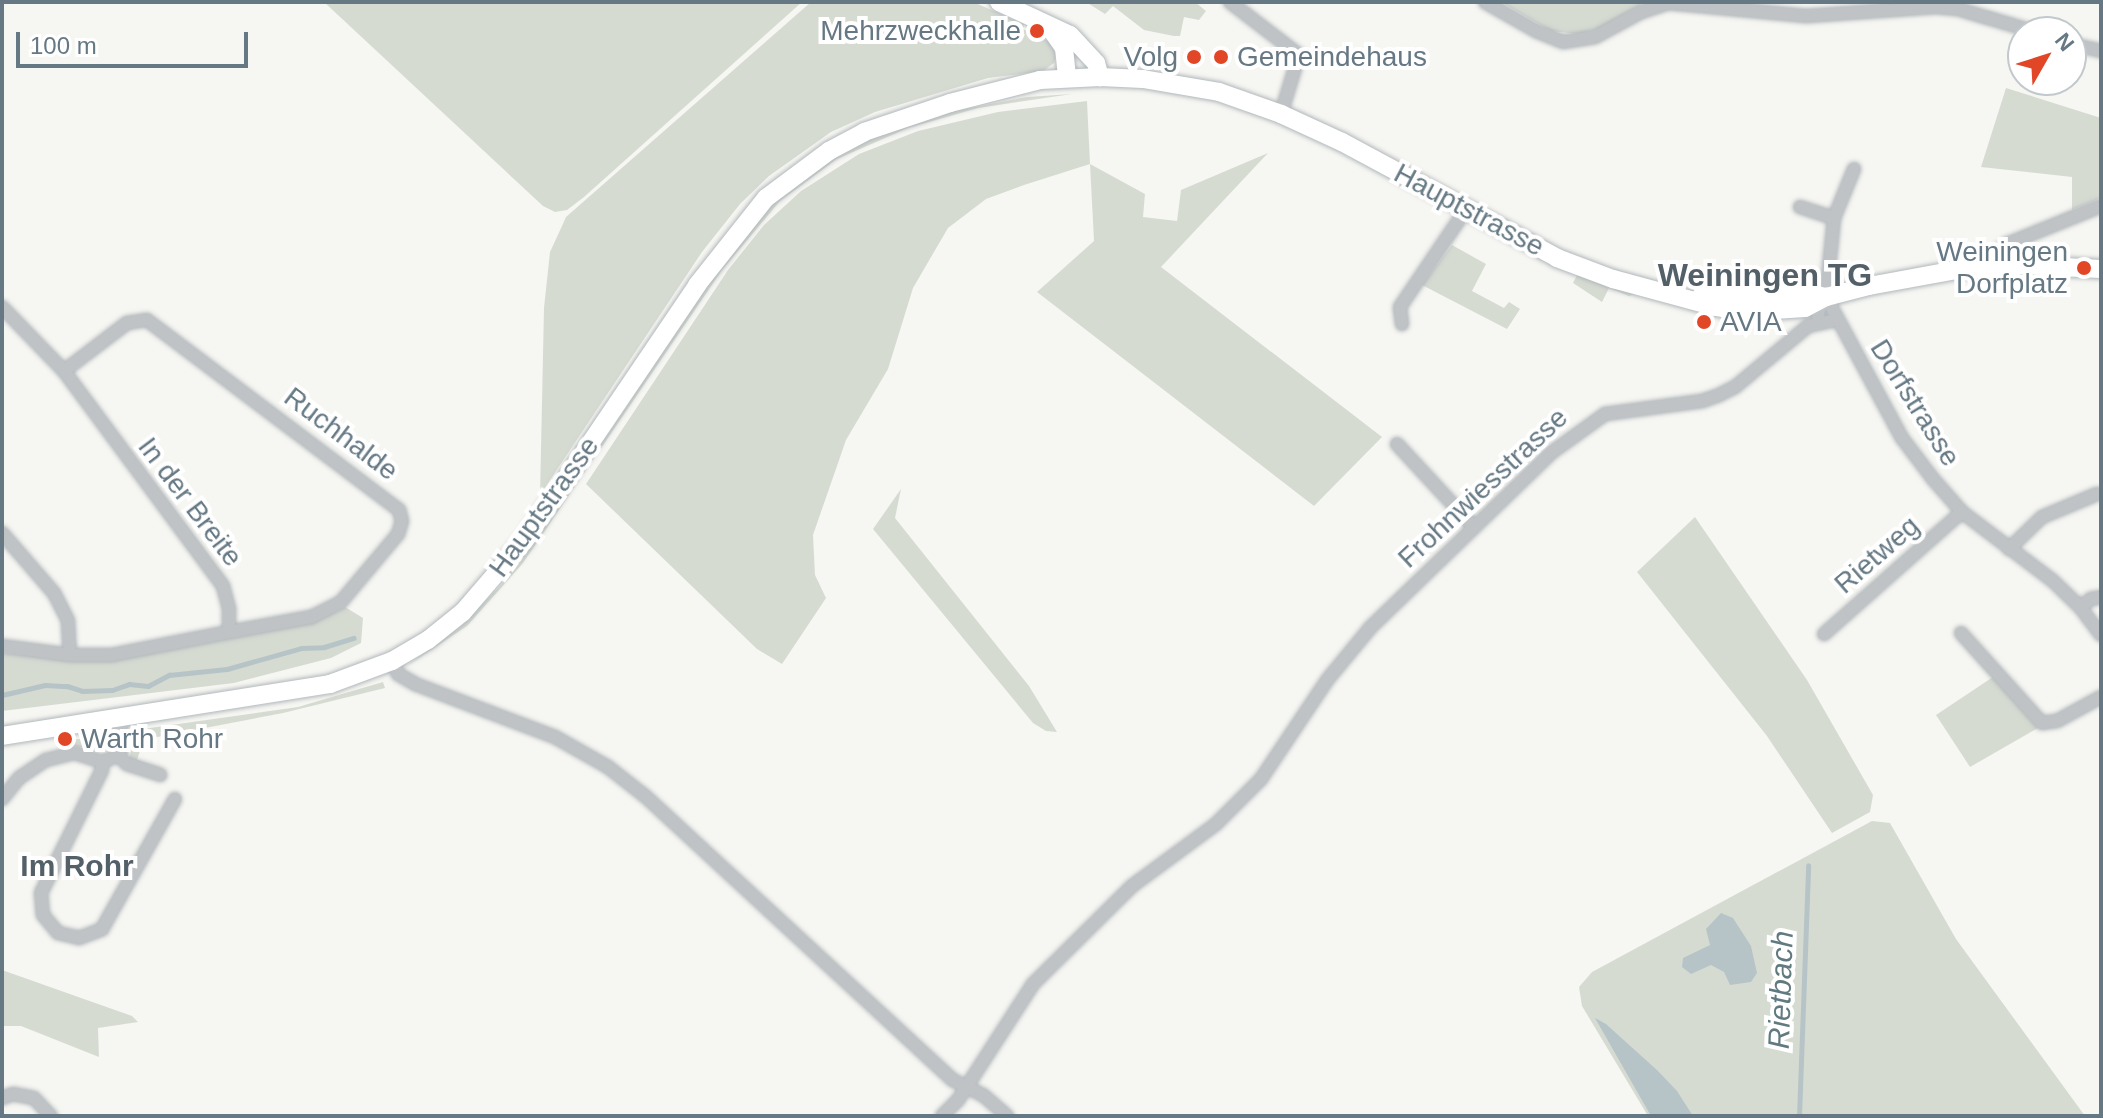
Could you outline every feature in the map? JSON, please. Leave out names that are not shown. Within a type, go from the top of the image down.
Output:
[{"type":"main road","points":[[999,2],[1041,21],[1080,44],[1096,63],[1085,83],[1066,55],[1061,41],[1041,21]]},
{"type":"main road","name":"Hauptstrasse","points":[[2,736],[330,684],[392,661],[428,640],[463,612],[514,554],[697,285],[766,198],[817,158],[864,132],[977,97],[1085,83],[1195,85],[1281,114],[1342,142],[1465,211],[1576,266],[1743,312],[1805,308],[1826,297],[1928,274],[1999,265],[2101,269]]},
{"type":"street","points":[[1230,2],[1299,55],[1281,114]]},
{"type":"street","points":[[1485,2],[1536,31],[1563,42],[1595,37],[1641,12],[1668,3],[1806,16],[1936,7],[1958,9],[2007,24]]},
{"type":"street","points":[[1819,321],[1818,312],[1826,297],[1834,218],[1854,169]]},
{"type":"street","points":[[1999,265],[2001,247],[2101,206]]},
{"type":"street","points":[[1800,207],[1834,218]]},
{"type":"street","points":[[1402,324],[1400,307],[1465,211]]},
{"type":"street","name":"Dorfstrasse","points":[[1826,297],[1902,438],[1962,512],[2052,580],[2080,607],[2101,635]]},
{"type":"street","name":"In der Breite","points":[[2,307],[64,371],[223,586],[229,600],[229,632]]},
{"type":"street","name":"Ruchhalde","points":[[64,371],[127,323],[147,320],[399,510],[402,521],[398,534],[341,602],[311,617],[229,632]]},
{"type":"street","name":"Dorfstrasse","points":[[1819,321],[1836,320]]},
{"type":"street","name":"Frohnwiesstrasse","points":[[942,1116],[967,1087],[1033,984],[1132,886],[1216,824],[1261,779],[1331,675],[1370,628],[1551,453],[1595,418],[1719,395],[1735,387],[1796,335],[1819,321]]},
{"type":"street","points":[[1397,444],[1473,526]]},
{"type":"street","points":[[2009,549],[2042,517],[2097,494]]},
{"type":"street","name":"Rietweg","points":[[1824,634],[1962,512]]},
{"type":"street","points":[[2,533],[54,593],[68,621],[70,655]]},
{"type":"street","points":[[2080,607],[2091,599],[2101,597]]},
{"type":"street","points":[[2,646],[70,655],[112,655],[229,632]]},
{"type":"street","points":[[1961,633],[2042,723],[2057,721],[2101,697]]},
{"type":"street","points":[[392,661],[398,674],[415,684],[555,737],[608,767],[645,796],[953,1080],[1007,1116]]},
{"type":"street","points":[[2,799],[19,778],[46,760],[75,753],[102,762],[118,755],[124,739],[120,718]]},
{"type":"street","points":[[118,755],[133,767],[160,775]]},
{"type":"street","points":[[102,762],[102,770],[41,893],[43,915],[58,933],[79,938],[102,929],[175,799]]},
{"type":"street","points":[[2,1098],[13,1094],[34,1098],[51,1116]]},
{"type":"shaded area","points":[[324,2],[802,2],[584,197],[567,210],[555,212],[543,206]]},
{"type":"shaded area","points":[[811,2],[973,2],[1024,24],[1023,29],[1050,42],[1056,55],[1054,63],[1043,71],[988,78],[875,112],[831,132],[769,176],[740,204],[702,252],[540,495],[544,308],[550,252],[566,217]]},
{"type":"shaded area","points":[[1086,2],[1195,2],[1206,11],[1199,20],[1184,17],[1180,36],[1174,36],[1144,30],[1113,6],[1105,14]]},
{"type":"shaded area","points":[[1501,2],[1645,2],[1601,28],[1579,34],[1551,31]]},
{"type":"shaded area","points":[[2006,88],[2007,96],[2031,96],[2101,118],[2101,198],[2072,210],[2072,177],[1981,167]]},
{"type":"shaded area","points":[[1072,94],[978,108],[908,128],[837,159],[780,201],[722,270],[523,563],[467,626],[407,666],[462,625],[501,585],[550,520],[721,266],[769,207],[803,178],[846,151],[880,135],[954,111],[1027,97]]},
{"type":"shaded area","points":[[1087,101],[1090,164],[986,199],[948,228],[913,288],[888,369],[846,440],[813,535],[815,575],[826,598],[782,664],[757,649],[586,484],[728,270],[764,225],[801,191],[859,154],[918,131],[998,112]]},
{"type":"shaded area","points":[[1268,153],[1161,267],[1382,437],[1314,506],[1037,292],[1094,241],[1090,164],[1145,194],[1143,217],[1177,221],[1181,190]]},
{"type":"shaded area","points":[[1452,245],[1486,264],[1472,291],[1504,308],[1509,302],[1520,309],[1507,329],[1422,285]]},
{"type":"shaded area","points":[[1577,275],[1635,294],[1629,296],[1609,288],[1602,302],[1573,283]]},
{"type":"shaded area","points":[[901,489],[895,518],[1029,686],[1057,732],[1046,731],[1033,723],[873,529]]},
{"type":"shaded area","points":[[1695,517],[1807,680],[1873,795],[1870,812],[1832,833],[1767,736],[1637,572]]},
{"type":"shaded area","points":[[345,607],[363,618],[361,643],[331,658],[234,683],[2,711],[2,653],[69,659],[136,656],[313,622]]},
{"type":"shaded area","points":[[1993,677],[2038,728],[1970,767],[1936,715]]},
{"type":"shaded area","points":[[383,682],[385,688],[283,713],[152,738],[142,745],[137,760],[164,770],[129,760],[136,730],[298,707]]},
{"type":"shaded area","points":[[115,734],[114,745],[107,750],[72,746],[71,740]]},
{"type":"shaded area","points":[[1872,821],[1890,823],[1956,939],[2085,1116],[1648,1116],[1582,1006],[1579,987],[1592,972]]},
{"type":"shaded area","points":[[1721,913],[1733,918],[1751,946],[1757,973],[1751,982],[1730,985],[1724,972],[1711,965],[1691,974],[1682,967],[1683,958],[1710,945],[1706,929]]},
{"type":"shaded area","points":[[2,970],[132,1016],[138,1022],[98,1028],[99,1057],[21,1026],[2,1026]]},
{"type":"shaded area","points":[[1595,1018],[1606,1024],[1658,1071],[1677,1091],[1693,1116],[1651,1116]]},
{"type":"waterway","points":[[2,695],[45,685],[67,686],[82,691],[112,690],[129,684],[148,686],[169,675],[227,669],[301,648],[324,647],[354,638]]},
{"type":"waterway","name":"Rietbach","points":[[1799,1116],[1808,865]]},
{"type":"place","name":"Mehrzweckhalle","points":[[1037,31]]},
{"type":"place","name":"Volg","points":[[1194,57]]},
{"type":"place","name":"Gemeindehaus","points":[[1221,57]]},
{"type":"place","name":"Weiningen Dorfplatz","points":[[2084,268]]},
{"type":"place","name":"AVIA","points":[[1704,322]]},
{"type":"place","name":"Warth Rohr","points":[[65,739]]},
{"type":"district","name":"Weiningen TG","points":[[1765,275]]},
{"type":"district","name":"Im Rohr","points":[[77,866]]}]
